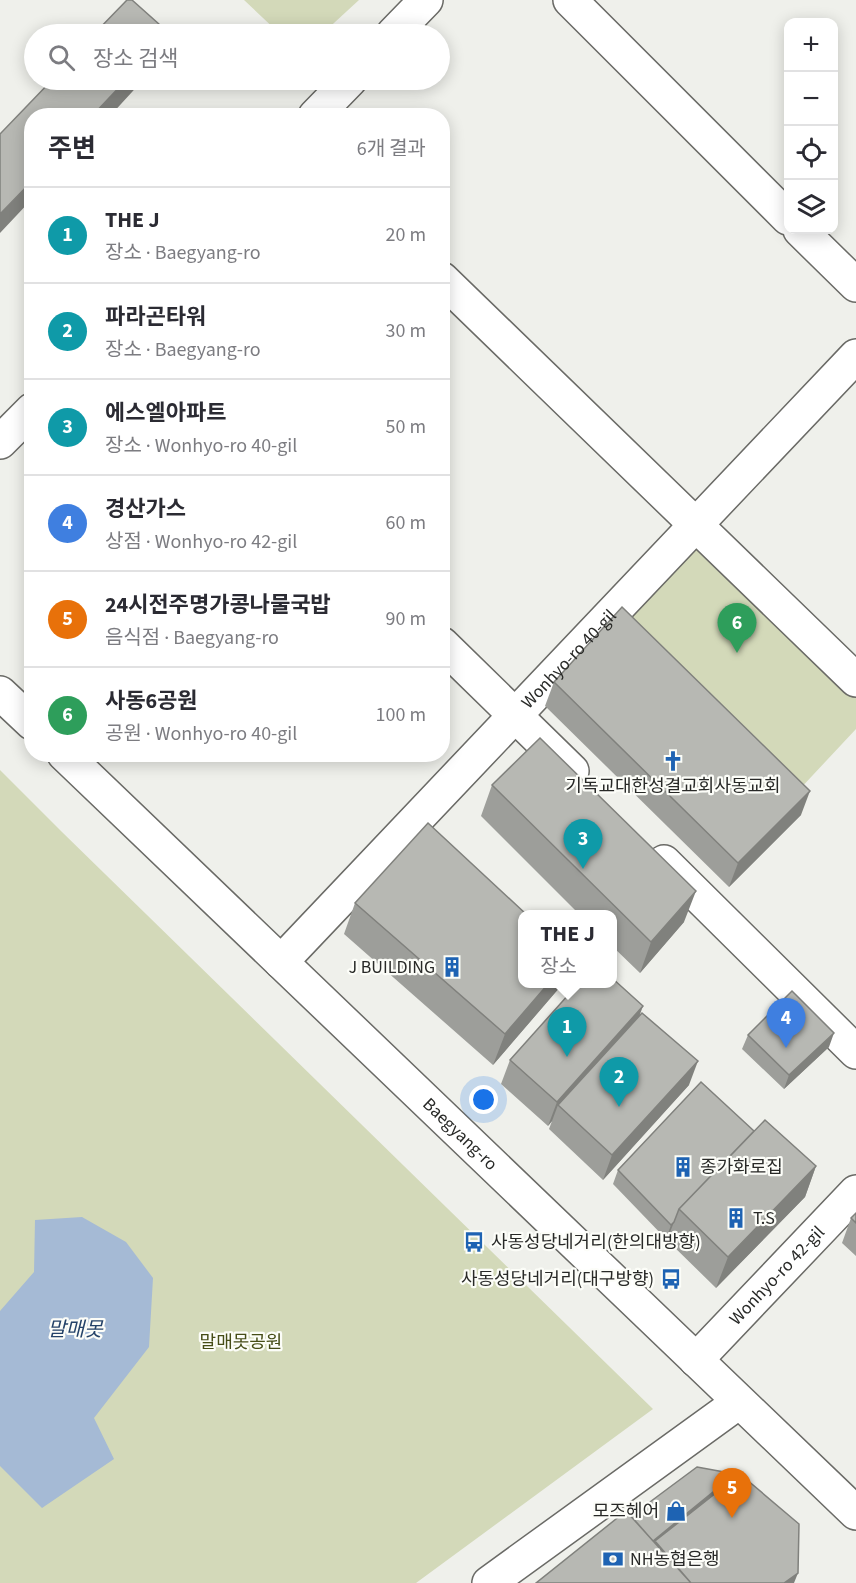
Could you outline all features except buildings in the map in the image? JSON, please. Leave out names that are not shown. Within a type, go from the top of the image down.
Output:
[{"type":"street","points":[[403,24],[426,0]]},
{"type":"street","points":[[570,0],[784,213]]},
{"type":"street","points":[[323,108],[340,90]]},
{"type":"street","points":[[804,234],[856,285]]},
{"type":"street","points":[[450,287],[856,680]]},
{"type":"street","name":"Wonhyo-ro 40-gil","points":[[281,962],[856,356]]},
{"type":"street","points":[[0,442],[24,418]]},
{"type":"street","points":[[450,653],[592,790]]},
{"type":"street","points":[[0,693],[24,716]]},
{"type":"street","name":"Baegyang-ro","points":[[72,762],[856,1513]]},
{"type":"street","points":[[643,841],[856,1052]]},
{"type":"street","name":"Wonhyo-ro 42-gil","points":[[696,1360],[856,1192]]},
{"type":"street","points":[[489,1583],[739,1401]]},
{"type":"green space","points":[[244,0],[359,0],[333,24],[269,24]]},
{"type":"green space","points":[[696,535],[856,685],[856,729],[798,791],[618,620]]},
{"type":"green space","name":"말매못공원","points":[[0,770],[653,1409],[416,1583],[0,1583]]},
{"type":"water","name":"말매못","points":[[82,1217],[126,1242],[153,1278],[149,1347],[94,1418],[114,1459],[42,1508],[0,1466],[0,1311],[34,1272],[35,1220]]},
{"type":"place","name":"사동6공원","points":[[737,653]]},
{"type":"place","name":"기독교대한성결교회사동교회","points":[[673,761]]},
{"type":"place","name":"에스엘아파트","points":[[583,869]]},
{"type":"place","name":"J BUILDING","points":[[452,967]]},
{"type":"place","name":"경산가스","points":[[786,1048]]},
{"type":"place","name":"THE J","points":[[567,1057]]},
{"type":"place","name":"파라곤타워","points":[[619,1107]]},
{"type":"place","name":"종가화로집","points":[[683,1167]]},
{"type":"place","name":"T.S","points":[[736,1218]]},
{"type":"place","name":"사동성당네거리(한의대방향)","points":[[474,1242]]},
{"type":"place","name":"사동성당네거리(대구방향)","points":[[671,1279]]},
{"type":"place","name":"모즈헤어","points":[[676,1511]]},
{"type":"place","name":"24시전주명가콩나물국밥","points":[[732,1518]]},
{"type":"place","name":"NH농협은행","points":[[613,1559]]}]
